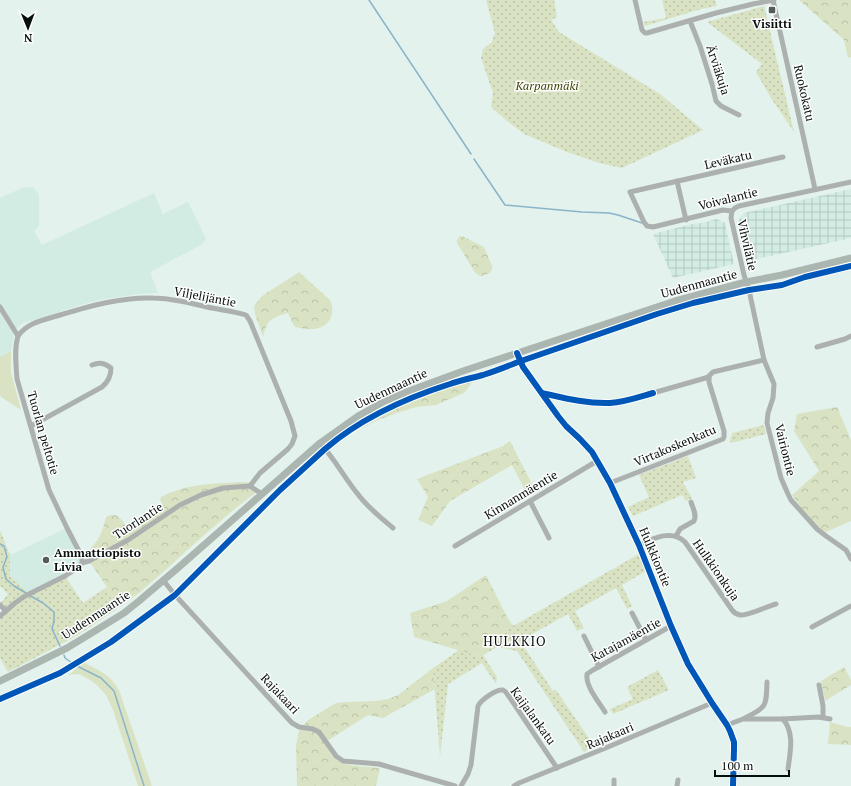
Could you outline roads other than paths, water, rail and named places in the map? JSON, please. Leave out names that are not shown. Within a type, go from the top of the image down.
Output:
[{"type":"main road","name":"Uudenmaantie","points":[[0,682],[57,654],[110,622],[139,602],[320,443],[358,416],[385,401],[432,382],[655,307],[746,282],[851,258]]},
{"type":"street","points":[[635,0],[641,27],[645,33],[773,0]]},
{"type":"street","name":"Ruokokatu","points":[[773,0],[815,190]]},
{"type":"street","name":"Ärviäkuja","points":[[690,21],[702,54],[716,101],[721,106],[738,115]]},
{"type":"street","name":"Leväkatu","points":[[630,192],[784,157]]},
{"type":"street","points":[[677,181],[686,220]]},
{"type":"street","name":"Voivalantie","points":[[630,192],[644,222],[647,226],[653,228],[723,210],[732,211],[739,206],[851,182]]},
{"type":"street","name":"Vihvilätie","points":[[732,211],[731,218],[746,282]]},
{"type":"street","name":"Vairiontie","points":[[746,282],[764,360],[772,379],[774,389],[767,422],[785,489],[791,500],[817,529],[850,553]]},
{"type":"street","name":"Viljelijäntie","points":[[18,336],[26,326],[34,323],[110,301],[130,299],[153,298],[173,300],[246,315],[250,321],[291,421],[295,436],[288,449],[260,473],[250,486]]},
{"type":"street","points":[[0,307],[18,336]]},
{"type":"street","name":"Tuorlan peltotie","points":[[18,336],[16,341],[17,379],[30,426],[49,490],[82,557],[82,563]]},
{"type":"street","points":[[816,347],[851,336]]},
{"type":"street","name":"Hulkkiontie","points":[[517,353],[523,367],[558,416],[592,452],[610,483],[640,545],[671,626],[688,664],[727,724],[732,736],[734,749],[732,786]]},
{"type":"street","points":[[653,393],[709,377],[713,372],[764,360]]},
{"type":"street","points":[[30,426],[106,384],[110,374],[110,368],[103,363],[92,365]]},
{"type":"street","name":"Virtakoskenkatu","points":[[610,483],[723,438],[724,432],[709,382],[709,377]]},
{"type":"street","points":[[320,443],[328,451],[358,495],[371,509],[393,528]]},
{"type":"street","name":"Kinnanmäentie","points":[[455,546],[597,461]]},
{"type":"street","points":[[250,486],[262,494]]},
{"type":"street","name":"Tuorlantie","points":[[0,616],[27,595],[65,576],[79,567],[82,563],[89,561],[123,543],[191,499],[223,488],[250,486]]},
{"type":"street","points":[[530,501],[549,538]]},
{"type":"street","points":[[676,536],[680,529],[692,522],[695,518],[691,502]]},
{"type":"street","name":"Hulkkionkuja","points":[[640,545],[658,537],[667,535],[679,537],[685,542],[734,613],[745,615],[776,604]]},
{"type":"street","points":[[850,553],[851,559]]},
{"type":"street","name":"Rajakaari","points":[[163,580],[292,723],[299,727],[313,729],[319,732],[339,759],[348,762],[379,764],[455,786]]},
{"type":"street","points":[[0,605],[6,611]]},
{"type":"street","points":[[812,627],[851,606]]},
{"type":"street","points":[[632,613],[646,640]]},
{"type":"street","name":"Katajamäentie","points":[[605,712],[588,685],[586,678],[587,674],[671,626]]},
{"type":"street","points":[[584,636],[598,667]]},
{"type":"street","points":[[727,724],[743,719],[758,712],[762,708],[765,704],[767,682]]},
{"type":"street","points":[[819,685],[823,706],[822,717]]},
{"type":"street","name":"Kaijalankatu","points":[[461,786],[471,765],[478,706],[482,700],[499,690],[503,690],[508,695],[557,768]]},
{"type":"street","name":"Rajakaari","points":[[514,786],[608,748],[712,703]]},
{"type":"street","points":[[743,719],[822,717],[830,719]]},
{"type":"street","points":[[783,719],[790,734],[788,770]]},
{"type":"street","points":[[430,786],[431,780]]},
{"type":"waterway","points":[[369,0],[471,154]]},
{"type":"waterway","points":[[474,159],[505,205],[609,213],[642,223]]},
{"type":"waterway","points":[[0,544],[4,546],[7,557],[3,567],[6,579],[26,593]]},
{"type":"waterway","points":[[29,595],[43,603],[54,612],[52,629],[60,646]]},
{"type":"waterway","points":[[64,655],[65,658],[72,663]]},
{"type":"waterway","points":[[77,666],[101,678],[114,691],[144,786]]},
{"type":"place","name":"Visiitti","points":[[772,10]]},
{"type":"place","name":"Ammattiopisto Livia","points":[[46,560]]},
{"type":"district","name":"HULKKIO","points":[[515,641]]},
{"type":"park label","name":"Karpanmäki","points":[[547,86]]}]
